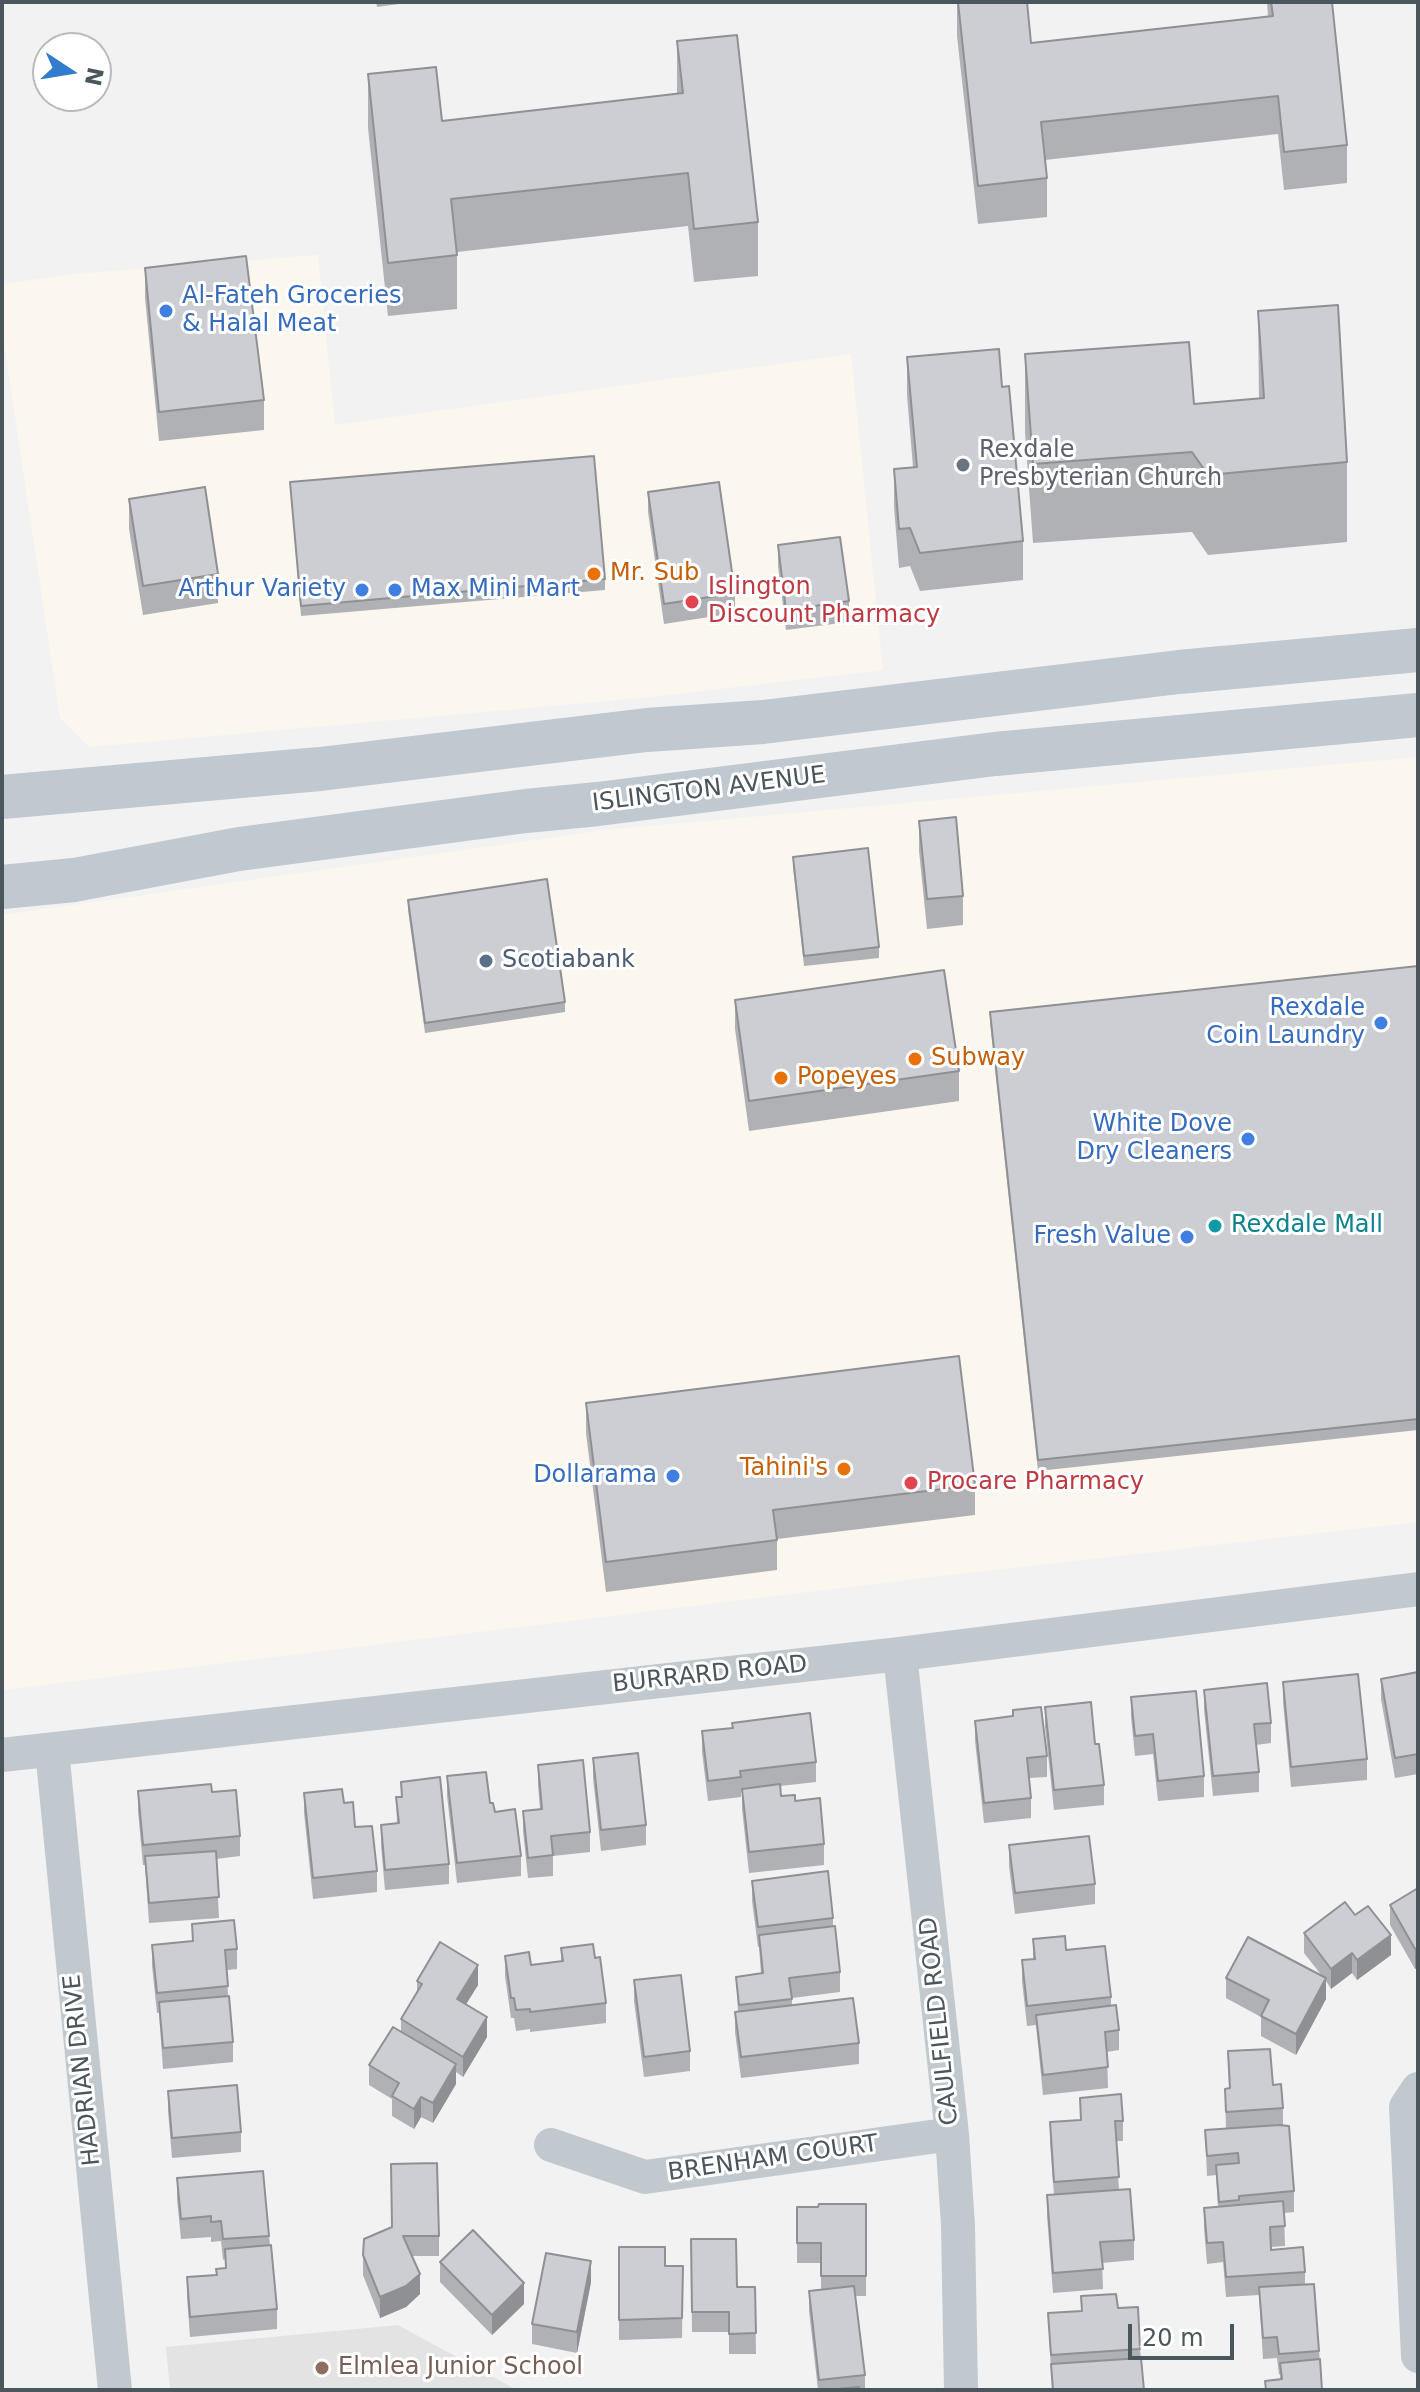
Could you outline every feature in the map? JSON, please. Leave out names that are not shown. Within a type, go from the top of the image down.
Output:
[{"type":"main road","points":[[2,797],[320,769],[647,730],[763,722],[1179,672],[1418,650]]},
{"type":"main road","name":"ISLINGTON AVENUE","points":[[2,887],[74,880],[239,849],[526,811],[1009,753],[1418,715]]},
{"type":"street","name":"BURRARD ROAD","points":[[2,1755],[900,1654],[1418,1589]]},
{"type":"street","name":"CAULFIELD ROAD","points":[[900,1654],[952,2134],[958,2226],[961,2390]]},
{"type":"street","name":"HADRIAN DRIVE","points":[[52,1750],[115,2390]]},
{"type":"street","points":[[1418,2089],[1406,2107],[1418,2356]]},
{"type":"street","name":"BRENHAM COURT","points":[[551,2145],[645,2177],[952,2134]]},
{"type":"shaded area","points":[[318,255],[335,425],[851,354],[883,670],[642,698],[89,747],[60,718],[2,330],[2,284],[74,274]]},
{"type":"shaded area","points":[[1418,757],[1418,1522],[915,1579],[2,1690],[2,915],[605,830]]},
{"type":"shaded area","name":"Elmlea Junior School","points":[[398,2325],[517,2390],[170,2390],[166,2347]]},
{"type":"building","points":[[958,2],[1027,2],[1031,43],[1273,16],[1271,2],[1332,2],[1347,145],[1284,152],[1278,96],[1041,122],[1047,178],[978,186]]},
{"type":"building","points":[[737,35],[758,222],[694,229],[688,173],[451,199],[457,255],[388,263],[368,74],[436,67],[442,121],[683,93],[677,41]]},
{"type":"building","points":[[246,256],[264,400],[159,412],[145,268]]},
{"type":"building","points":[[1338,305],[1347,462],[1208,475],[1192,452],[1033,464],[1025,354],[1189,342],[1194,404],[1264,398],[1258,311]]},
{"type":"building","name":"Rexdale Presbyterian Church","points":[[999,349],[1002,387],[1009,386],[1023,541],[920,553],[910,528],[899,529],[894,469],[917,467],[907,357]]},
{"type":"building","points":[[594,456],[605,579],[301,606],[290,482]]},
{"type":"building","points":[[719,482],[735,593],[664,604],[648,492]]},
{"type":"building","points":[[205,487],[218,574],[143,586],[129,499]]},
{"type":"building","points":[[840,537],[849,601],[786,610],[778,545]]},
{"type":"building","points":[[956,817],[963,896],[927,899],[919,821]]},
{"type":"building","points":[[868,848],[879,947],[804,956],[793,857]]},
{"type":"building","name":"Scotiabank","points":[[547,879],[565,1002],[425,1023],[408,900]]},
{"type":"building","name":"Rexdale Mall","points":[[1418,966],[1418,1419],[1038,1460],[990,1012]]},
{"type":"building","points":[[944,970],[959,1071],[749,1101],[735,1000]]},
{"type":"building","points":[[959,1356],[975,1485],[773,1510],[777,1540],[606,1562],[586,1403]]},
{"type":"building","points":[[1418,1672],[1418,1754],[1395,1758],[1381,1679]]},
{"type":"building","points":[[1358,1674],[1367,1759],[1291,1767],[1283,1682]]},
{"type":"building","points":[[1267,1683],[1271,1723],[1254,1724],[1259,1772],[1213,1776],[1204,1690]]},
{"type":"building","points":[[1196,1691],[1204,1776],[1158,1781],[1153,1734],[1135,1736],[1131,1697]]},
{"type":"building","points":[[1091,1702],[1095,1744],[1099,1744],[1104,1785],[1054,1790],[1045,1707]]},
{"type":"building","points":[[1041,1707],[1047,1756],[1027,1758],[1031,1798],[984,1803],[975,1721],[1013,1716],[1013,1710]]},
{"type":"building","points":[[810,1713],[816,1762],[740,1771],[741,1777],[708,1781],[702,1731],[733,1728],[732,1723]]},
{"type":"building","points":[[638,1753],[646,1825],[601,1830],[593,1758]]},
{"type":"building","points":[[583,1760],[590,1832],[551,1836],[553,1855],[528,1858],[523,1811],[542,1809],[538,1765]]},
{"type":"building","points":[[486,1772],[490,1803],[493,1803],[495,1812],[515,1809],[521,1856],[457,1863],[447,1776]]},
{"type":"building","points":[[440,1777],[449,1864],[385,1870],[381,1825],[399,1823],[396,1797],[402,1797],[401,1782]]},
{"type":"building","points":[[211,1784],[212,1792],[236,1790],[240,1836],[143,1845],[138,1791]]},
{"type":"building","points":[[780,1784],[781,1796],[795,1795],[795,1801],[820,1798],[824,1844],[749,1852],[742,1789]]},
{"type":"building","points":[[342,1789],[344,1803],[353,1802],[355,1827],[372,1826],[377,1871],[313,1878],[304,1793]]},
{"type":"building","points":[[1089,1836],[1095,1884],[1015,1893],[1009,1845]]},
{"type":"building","points":[[216,1851],[219,1897],[149,1903],[145,1856]]},
{"type":"building","points":[[828,1871],[833,1918],[758,1927],[752,1881]]},
{"type":"building","points":[[1418,1888],[1418,1947],[1415,1949],[1390,1905]]},
{"type":"building","points":[[1345,1902],[1355,1915],[1368,1906],[1391,1935],[1357,1960],[1352,1953],[1331,1969],[1304,1933]]},
{"type":"building","points":[[234,1920],[237,1949],[225,1950],[228,1986],[157,1993],[152,1945],[193,1941],[192,1924]]},
{"type":"building","points":[[835,1926],[840,1972],[789,1978],[792,1999],[739,2005],[736,1977],[763,1973],[759,1935]]},
{"type":"building","points":[[1065,1936],[1066,1950],[1105,1946],[1111,1997],[1027,2006],[1022,1960],[1035,1959],[1033,1939]]},
{"type":"building","points":[[1248,1937],[1326,1978],[1296,2034],[1261,2016],[1269,2000],[1226,1978]]},
{"type":"building","points":[[440,1942],[478,1965],[457,1999],[487,2017],[463,2057],[401,2019],[422,1984],[417,1981]]},
{"type":"building","points":[[593,1944],[595,1958],[600,1957],[606,2003],[530,2012],[530,2009],[516,2010],[514,1998],[511,1998],[505,1956],[529,1952],[531,1965],[563,1961],[561,1948]]},
{"type":"building","points":[[681,1975],[690,2051],[644,2057],[634,1980]]},
{"type":"building","points":[[229,1996],[233,2042],[163,2048],[159,2002]]},
{"type":"building","points":[[853,1998],[859,2043],[741,2057],[735,2012]]},
{"type":"building","points":[[1116,2005],[1119,2030],[1105,2032],[1108,2067],[1043,2075],[1036,2015]]},
{"type":"building","points":[[393,2027],[456,2064],[433,2103],[421,2097],[414,2109],[392,2096],[399,2083],[369,2065]]},
{"type":"building","points":[[1270,2049],[1273,2085],[1281,2084],[1283,2108],[1226,2112],[1225,2089],[1230,2088],[1228,2051]]},
{"type":"building","points":[[237,2085],[241,2132],[172,2138],[168,2091]]},
{"type":"building","points":[[1121,2094],[1123,2121],[1115,2121],[1119,2177],[1054,2182],[1050,2122],[1081,2120],[1080,2098]]},
{"type":"building","points":[[1289,2126],[1294,2191],[1239,2196],[1239,2200],[1219,2202],[1216,2165],[1239,2163],[1238,2153],[1207,2156],[1205,2130]]},
{"type":"building","points":[[437,2163],[439,2236],[403,2236],[420,2274],[406,2286],[380,2297],[363,2255],[364,2239],[392,2227],[391,2164]]},
{"type":"building","points":[[263,2171],[269,2236],[223,2239],[221,2221],[211,2222],[211,2216],[181,2219],[177,2178]]},
{"type":"building","points":[[1130,2189],[1134,2240],[1100,2242],[1103,2269],[1053,2273],[1047,2195]]},
{"type":"building","points":[[1283,2201],[1285,2226],[1270,2227],[1271,2250],[1303,2247],[1305,2272],[1226,2277],[1223,2242],[1207,2243],[1204,2208]]},
{"type":"building","points":[[819,2204],[866,2204],[866,2276],[821,2276],[821,2243],[797,2243],[797,2207],[818,2207]]},
{"type":"building","points":[[473,2230],[524,2283],[492,2315],[440,2262]]},
{"type":"building","points":[[691,2239],[736,2239],[737,2287],[755,2287],[756,2333],[729,2334],[729,2312],[692,2312]]},
{"type":"building","points":[[271,2245],[277,2309],[190,2317],[187,2277],[217,2275],[216,2269],[226,2268],[225,2249]]},
{"type":"building","points":[[619,2247],[665,2247],[665,2266],[683,2266],[682,2318],[619,2320]]},
{"type":"building","points":[[546,2253],[591,2261],[577,2332],[532,2324]]},
{"type":"building","points":[[1314,2284],[1319,2351],[1279,2354],[1277,2337],[1263,2338],[1259,2287]]},
{"type":"building","points":[[854,2286],[865,2375],[819,2380],[809,2291]]},
{"type":"building","points":[[1116,2294],[1118,2308],[1138,2307],[1140,2349],[1051,2355],[1048,2313],[1082,2311],[1081,2296]]},
{"type":"building","points":[[1141,2358],[1144,2390],[1053,2390],[1051,2364]]},
{"type":"building","points":[[1320,2359],[1322,2390],[1266,2390],[1265,2381],[1282,2379],[1280,2363]]},
{"type":"building","points":[[859,2387],[860,2390],[828,2390]]},
{"type":"place","name":"Al-Fateh Groceries & Halal Meat","points":[[166,311]]},
{"type":"place","name":"Rexdale Presbyterian Church","points":[[963,465]]},
{"type":"place","name":"Mr. Sub","points":[[594,574]]},
{"type":"place","name":"Arthur Variety","points":[[362,590]]},
{"type":"place","name":"Max Mini Mart","points":[[395,590]]},
{"type":"place","name":"Islington Discount Pharmacy","points":[[692,602]]},
{"type":"place","name":"Scotiabank","points":[[486,961]]},
{"type":"place","name":"Rexdale Coin Laundry","points":[[1381,1023]]},
{"type":"place","name":"Subway","points":[[915,1059]]},
{"type":"place","name":"Popeyes","points":[[781,1078]]},
{"type":"place","name":"White Dove Dry Cleaners","points":[[1248,1139]]},
{"type":"place","name":"Rexdale Mall","points":[[1215,1226]]},
{"type":"place","name":"Fresh Value","points":[[1187,1237]]},
{"type":"place","name":"Tahini's","points":[[844,1469]]},
{"type":"place","name":"Dollarama","points":[[673,1476]]},
{"type":"place","name":"Procare Pharmacy","points":[[911,1483]]},
{"type":"place","name":"Elmlea Junior School","points":[[322,2368]]}]
